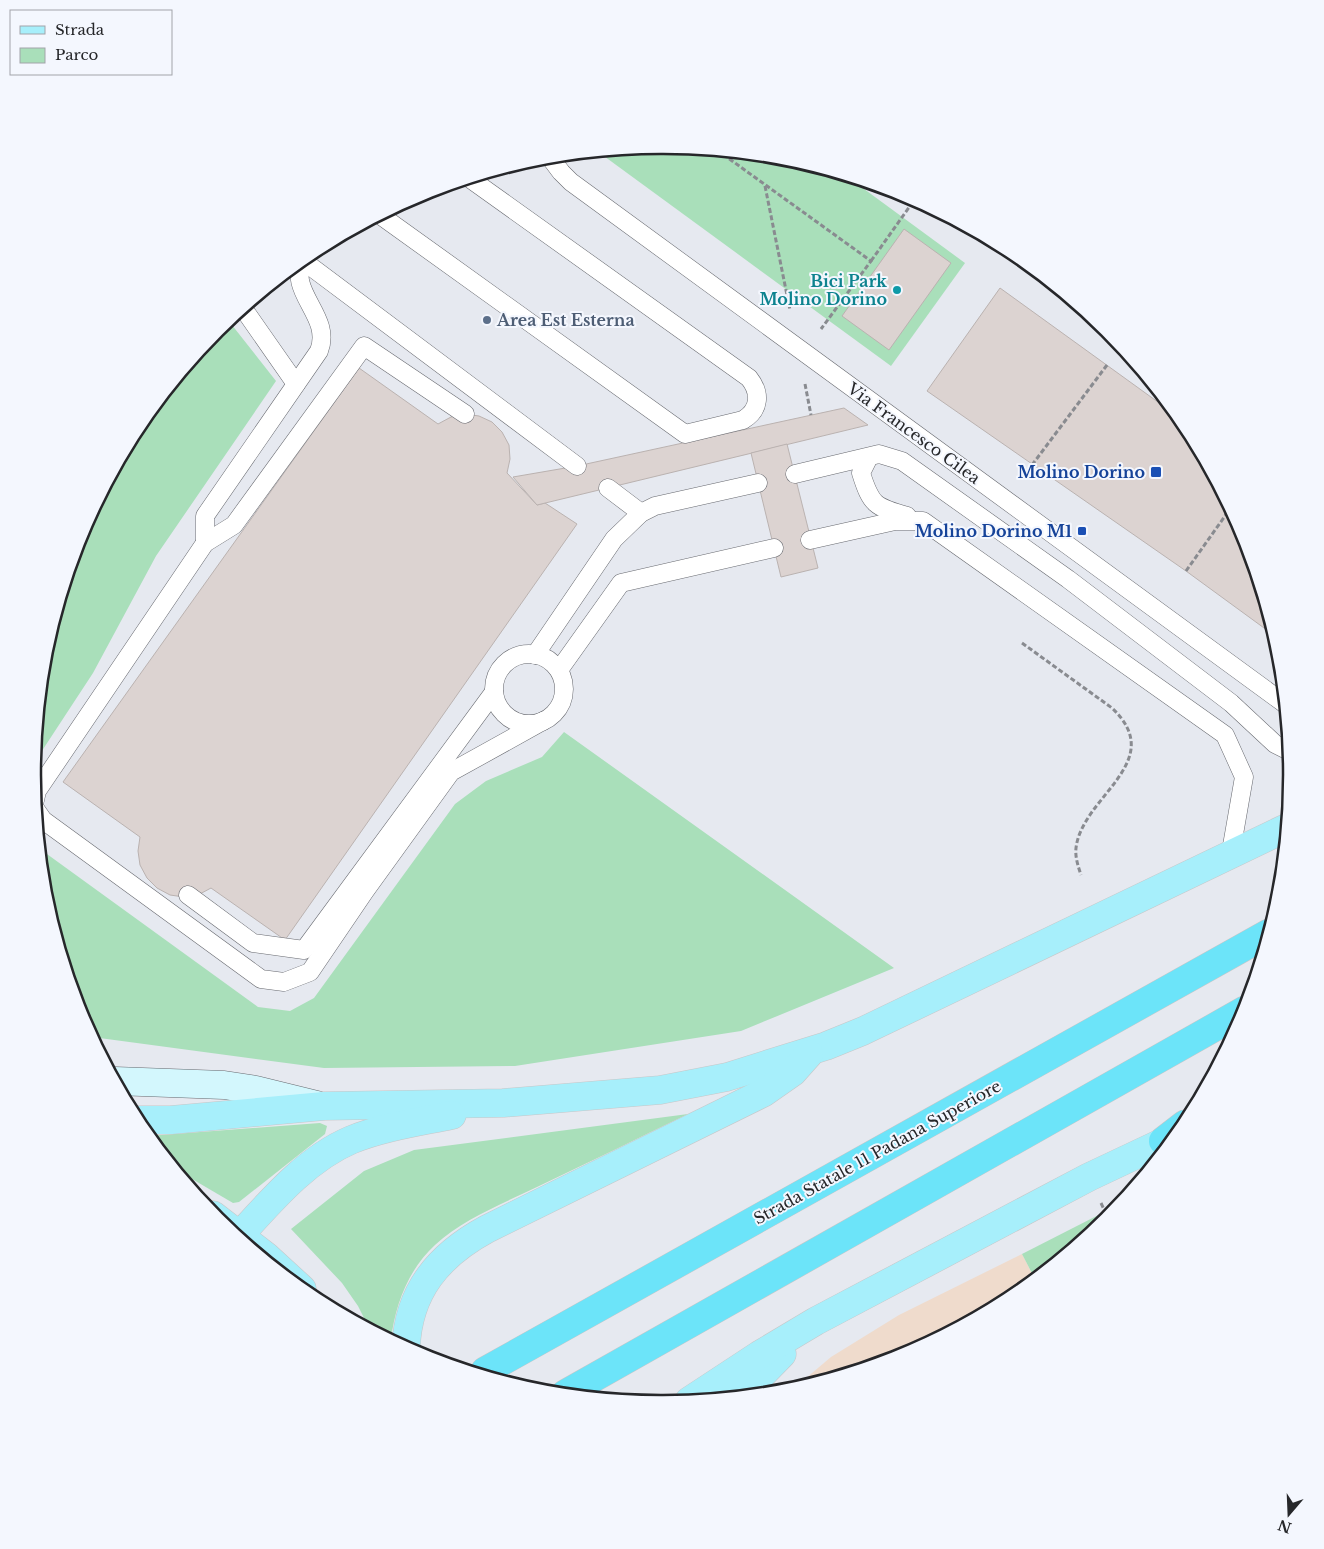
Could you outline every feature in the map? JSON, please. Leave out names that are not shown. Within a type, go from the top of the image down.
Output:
[{"type":"highway","name":"Strada Statale 11 Padana Superiore","points":[[487,1370],[1261,937]]},
{"type":"highway","points":[[574,1389],[1233,1017]]},
{"type":"main road","points":[[147,1120],[171,1120],[324,1106],[503,1103],[676,1088],[726,1077],[812,1051],[863,1031],[1230,857],[1279,831]]},
{"type":"main road","points":[[407,1340],[408,1326],[420,1291],[440,1262],[460,1246],[488,1229],[763,1093],[793,1072],[812,1051]]},
{"type":"main road","points":[[243,1232],[308,1167],[331,1150],[352,1140],[503,1103]]},
{"type":"main road","points":[[700,1394],[816,1321],[1089,1177],[1161,1142]]},
{"type":"main road","points":[[748,1389],[816,1321]]},
{"type":"street","points":[[122,1081],[224,1085],[256,1090],[324,1106]]},
{"type":"lane","name":"Via Francesco Cilea","points":[[555,164],[572,182],[1278,699]]},
{"type":"lane","points":[[385,219],[684,434],[743,420],[756,409],[757,391],[749,378],[476,183]]},
{"type":"lane","points":[[309,264],[577,466]]},
{"type":"lane","points":[[204,543],[205,516],[318,351],[322,332],[298,279],[300,270]]},
{"type":"lane","points":[[247,314],[296,384]]},
{"type":"lane","points":[[41,783],[204,543],[234,525],[364,346],[465,414]]},
{"type":"lane","points":[[794,474],[879,454],[902,461],[1068,579],[1232,703],[1275,744],[1282,747]]},
{"type":"lane","points":[[869,457],[860,473],[869,497],[884,510],[923,521],[1225,736],[1244,777],[1230,857]]},
{"type":"lane","points":[[535,655],[614,539],[641,513],[655,506],[758,483]]},
{"type":"lane","points":[[608,488],[641,513]]},
{"type":"lane","points":[[810,540],[895,520],[923,521]]},
{"type":"lane","points":[[559,670],[621,583],[774,548]]},
{"type":"lane","points":[[44,820],[261,980],[284,982],[310,972],[365,891],[451,772],[544,721],[556,712],[562,701],[564,688],[559,670],[549,660],[535,655],[524,654],[506,663],[495,681],[494,692],[498,705],[507,716],[520,722],[532,724],[544,721]]},
{"type":"lane","points":[[188,895],[253,942],[304,950],[494,692]]},
{"type":"path","points":[[727,157],[871,261]]},
{"type":"path","points":[[765,185],[791,314]]},
{"type":"path","points":[[821,329],[910,206]]},
{"type":"path","points":[[1032,465],[1107,365]]},
{"type":"path","points":[[805,387],[811,415]]},
{"type":"path","points":[[1186,570],[1225,515]]},
{"type":"path","points":[[1022,643],[1112,708],[1122,717],[1130,730],[1132,743],[1126,766],[1088,818],[1078,838],[1075,850],[1081,875]]},
{"type":"shaded area","points":[[1022,1254],[1032,1273],[1007,1291],[937,1331],[900,1348],[862,1362],[807,1378],[831,1357],[899,1315]]},
{"type":"green space","points":[[662,154],[703,155],[743,159],[823,175],[861,187],[965,263],[891,366],[605,157]]},
{"type":"green space","points":[[233,327],[276,381],[156,556],[93,673],[42,751],[47,693],[53,653],[62,614],[74,575],[105,500],[124,464],[170,397],[195,365]]},
{"type":"green space","points":[[564,732],[894,968],[741,1031],[515,1066],[324,1068],[100,1038],[74,974],[62,935],[53,896],[47,854],[258,1007],[290,1011],[314,998],[455,804],[486,781],[542,757]]},
{"type":"green space","points":[[688,1114],[483,1213],[458,1227],[435,1245],[417,1265],[404,1289],[392,1333],[364,1319],[342,1283],[291,1229],[364,1171],[414,1150]]},
{"type":"green space","points":[[320,1123],[327,1126],[325,1134],[239,1202],[233,1203],[190,1178],[158,1135]]},
{"type":"green space","points":[[1099,1215],[1032,1273],[1022,1254]]},
{"type":"building","name":"Bici Park Molino Dorino","points":[[904,229],[951,263],[889,350],[842,316]]},
{"type":"building","points":[[1000,288],[1157,402],[1200,464],[1219,500],[1250,575],[1265,629],[1186,571],[927,391]]},
{"type":"building","points":[[359,368],[438,424],[451,417],[465,414],[479,416],[492,422],[502,432],[509,445],[510,459],[507,473],[537,505],[545,503],[577,524],[285,940],[211,888],[198,895],[184,897],[170,895],[157,888],[147,878],[140,865],[138,851],[140,837],[63,782]]},
{"type":"building","points":[[844,408],[868,425],[537,505],[513,477],[577,466]]},
{"type":"building","points":[[787,444],[818,568],[781,577],[751,453]]},
{"type":"place","name":"Bici Park Molino Dorino","points":[[897,290]]},
{"type":"place","name":"Area Est Esterna","points":[[487,320]]},
{"type":"place","name":"Molino Dorino","points":[[1156,472]]},
{"type":"place","name":"Molino Dorino M1","points":[[1082,531]]}]
